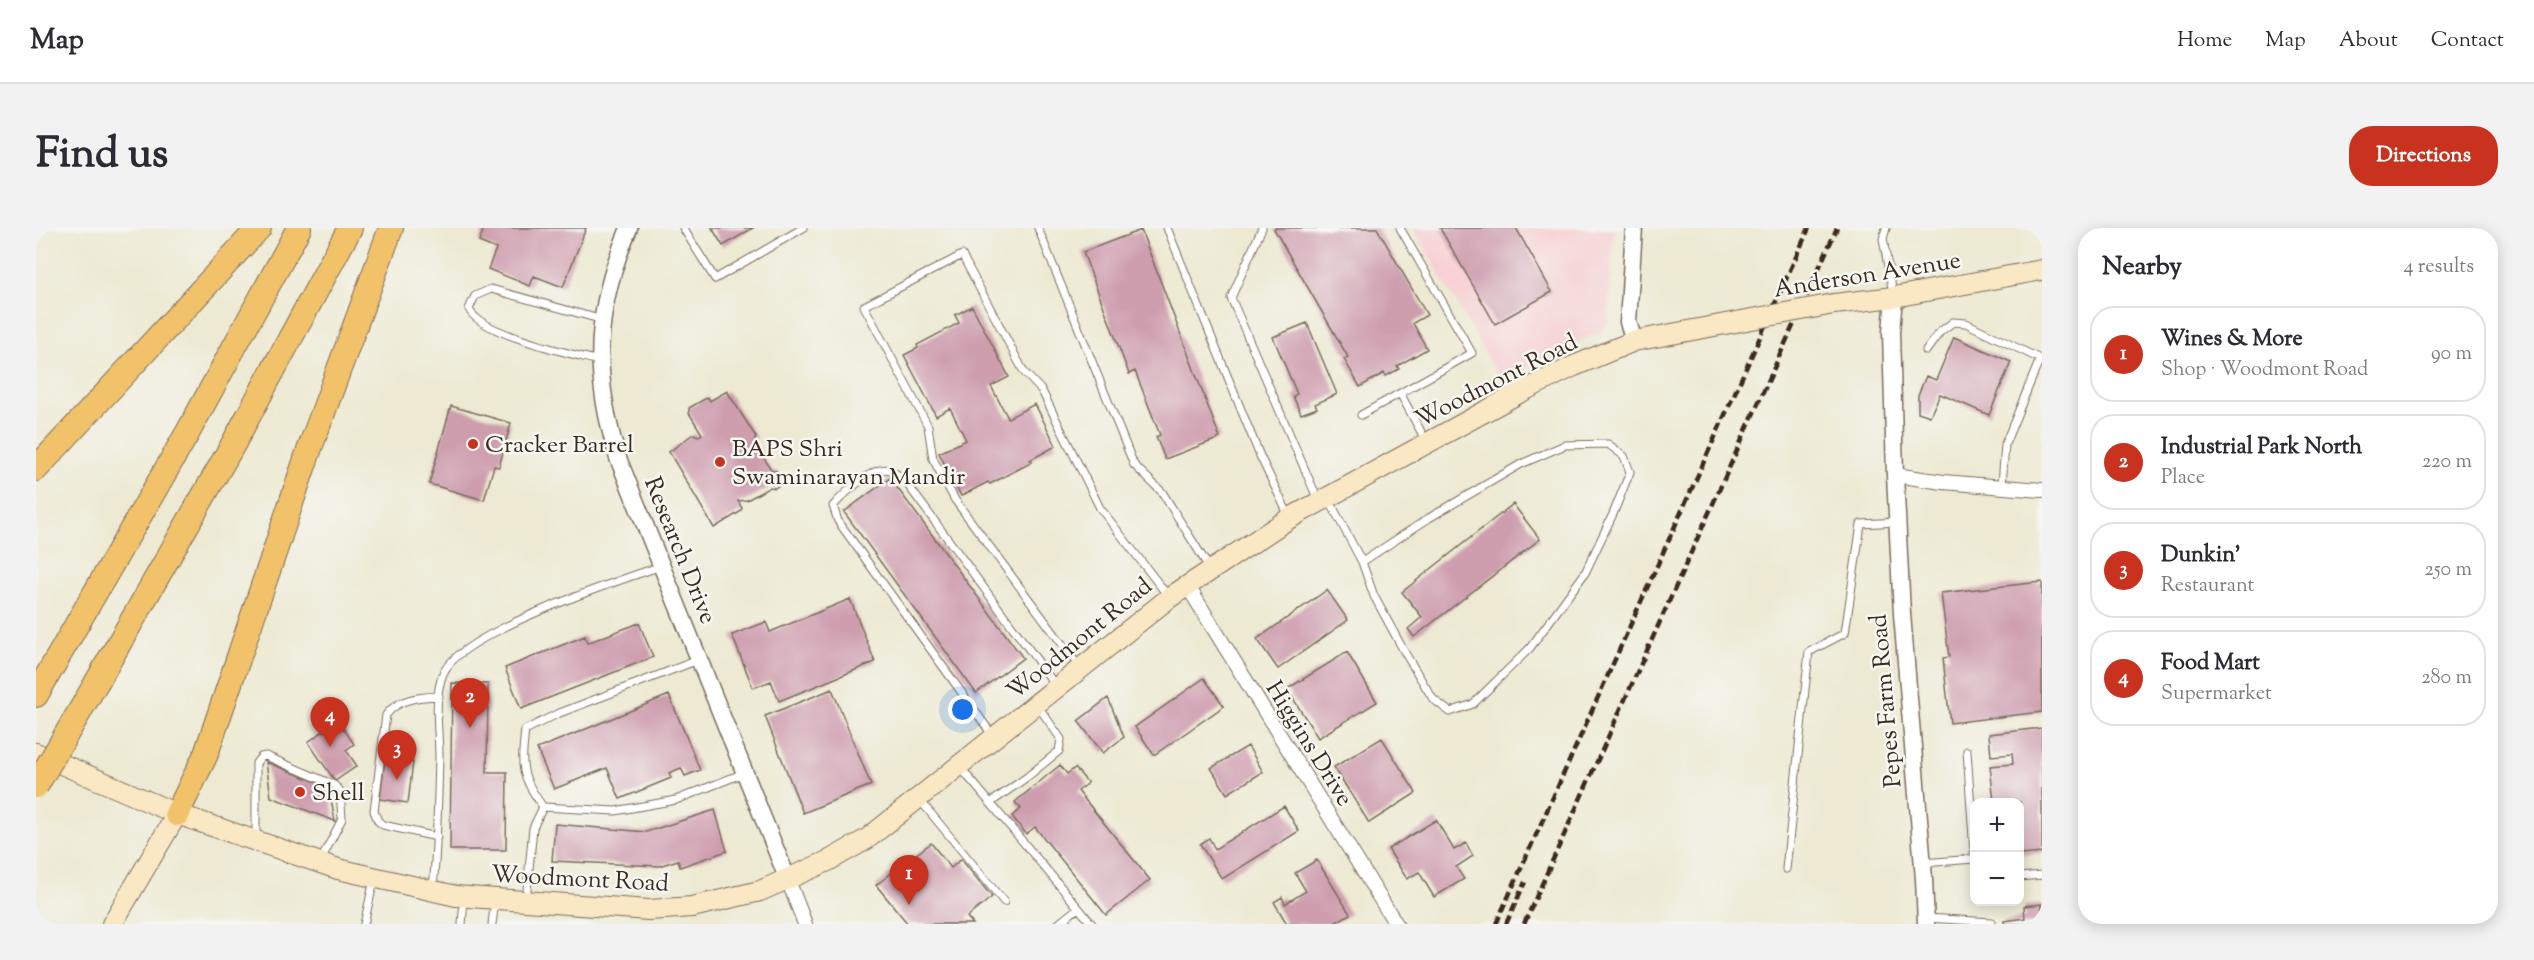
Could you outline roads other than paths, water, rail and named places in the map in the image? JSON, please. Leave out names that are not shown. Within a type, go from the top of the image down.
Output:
[{"type":"highway","points":[[36,469],[259,228]]},
{"type":"highway","points":[[36,695],[194,422],[299,228]]},
{"type":"highway","points":[[36,786],[231,448],[350,228]]},
{"type":"highway","points":[[177,814],[207,754],[307,456],[391,228]]},
{"type":"main road","name":"Anderson Avenue","points":[[1736,322],[2042,270]]},
{"type":"main road","name":"Woodmont Road","points":[[36,753],[177,814],[320,863],[375,879],[433,892],[464,897],[649,914],[715,903],[760,891],[788,880],[867,839],[1169,598],[1290,518],[1564,370],[1634,341],[1736,322]]},
{"type":"main road","points":[[112,924],[177,814]]},
{"type":"street","name":"Research Drive","points":[[628,228],[615,261],[605,297],[599,362],[606,416],[618,458],[788,880]]},
{"type":"street","points":[[1634,228],[1628,322],[1634,341]]},
{"type":"street","points":[[1893,297],[1891,332],[1895,475],[1943,482],[2042,490]]},
{"type":"street","name":"Pepes Farm Road","points":[[1895,475],[1905,658],[1926,921]]},
{"type":"street","name":"Higgins Drive","points":[[1187,585],[1396,924]]},
{"type":"street","points":[[788,880],[805,924]]},
{"type":"lane","points":[[683,228],[715,279],[803,228]]},
{"type":"lane","points":[[1038,228],[1134,465],[1162,492],[1210,569]]},
{"type":"lane","points":[[1167,228],[1260,456],[1290,518]]},
{"type":"lane","points":[[1262,228],[1231,298],[1323,500],[1362,562],[1374,596],[1433,699],[1450,712],[1473,705],[1530,648],[1585,573],[1630,472],[1624,456],[1608,444],[1565,445],[1521,464],[1362,562]]},
{"type":"lane","points":[[1361,415],[1472,353],[1400,228]]},
{"type":"lane","points":[[1886,228],[1883,239],[1893,297]]},
{"type":"lane","points":[[1081,669],[955,500],[933,459],[928,426],[864,306],[962,255],[1024,372],[1042,391],[1100,508],[1169,598]]},
{"type":"lane","points":[[599,362],[500,332],[472,316],[469,309],[475,296],[491,289],[603,320]]},
{"type":"lane","points":[[1926,351],[1940,332],[1953,322],[1966,323],[2040,358],[2006,444],[2002,485]]},
{"type":"lane","points":[[1400,393],[1427,444]]},
{"type":"lane","points":[[995,738],[838,521],[833,507],[849,488],[883,469],[892,470],[905,481],[1058,688]]},
{"type":"lane","points":[[1786,869],[1809,652],[1845,633],[1861,524],[1898,522]]},
{"type":"lane","points":[[433,892],[437,837],[439,696],[444,671],[451,662],[476,643],[576,595],[662,566]]},
{"type":"lane","points":[[543,807],[532,791],[521,766],[525,730],[557,714],[698,660]]},
{"type":"lane","points":[[437,837],[383,825],[378,821],[374,811],[386,715],[390,709],[412,698],[439,696]]},
{"type":"lane","points":[[990,803],[1059,751],[1060,739],[1037,705]]},
{"type":"lane","points":[[1967,751],[1970,798]]},
{"type":"lane","points":[[256,841],[256,763],[261,757],[266,756],[334,785],[340,790],[342,819],[320,863]]},
{"type":"lane","points":[[960,767],[1092,924]]},
{"type":"lane","points":[[543,807],[615,812],[676,800],[744,773]]},
{"type":"lane","points":[[919,799],[1004,902]]},
{"type":"lane","points":[[526,902],[533,828],[543,807]]},
{"type":"lane","points":[[1923,863],[1970,859]]},
{"type":"lane","points":[[2024,877],[2042,875]]},
{"type":"lane","points":[[364,924],[375,879]]},
{"type":"lane","points":[[462,924],[464,897]]},
{"type":"lane","points":[[492,924],[495,900]]},
{"type":"lane","points":[[1058,924],[1078,908]]},
{"type":"lane","points":[[1926,921],[1965,919],[1992,922],[1991,924]]},
{"type":"railway","points":[[1496,924],[1809,228]]},
{"type":"railway","points":[[1524,924],[1837,228]]},
{"type":"railway","points":[[1506,924],[1525,882]]},
{"type":"place","name":"Cracker Barrel","points":[[473,444]]},
{"type":"place","name":"BAPS Shri Swaminarayan Mandir","points":[[720,462]]},
{"type":"place","name":"Industrial Park North","points":[[470,728]]},
{"type":"place","name":"Food Mart","points":[[330,747]]},
{"type":"place","name":"Dunkin'","points":[[397,780]]},
{"type":"place","name":"Shell","points":[[300,792]]},
{"type":"place","name":"Wines & More","points":[[909,905]]}]
